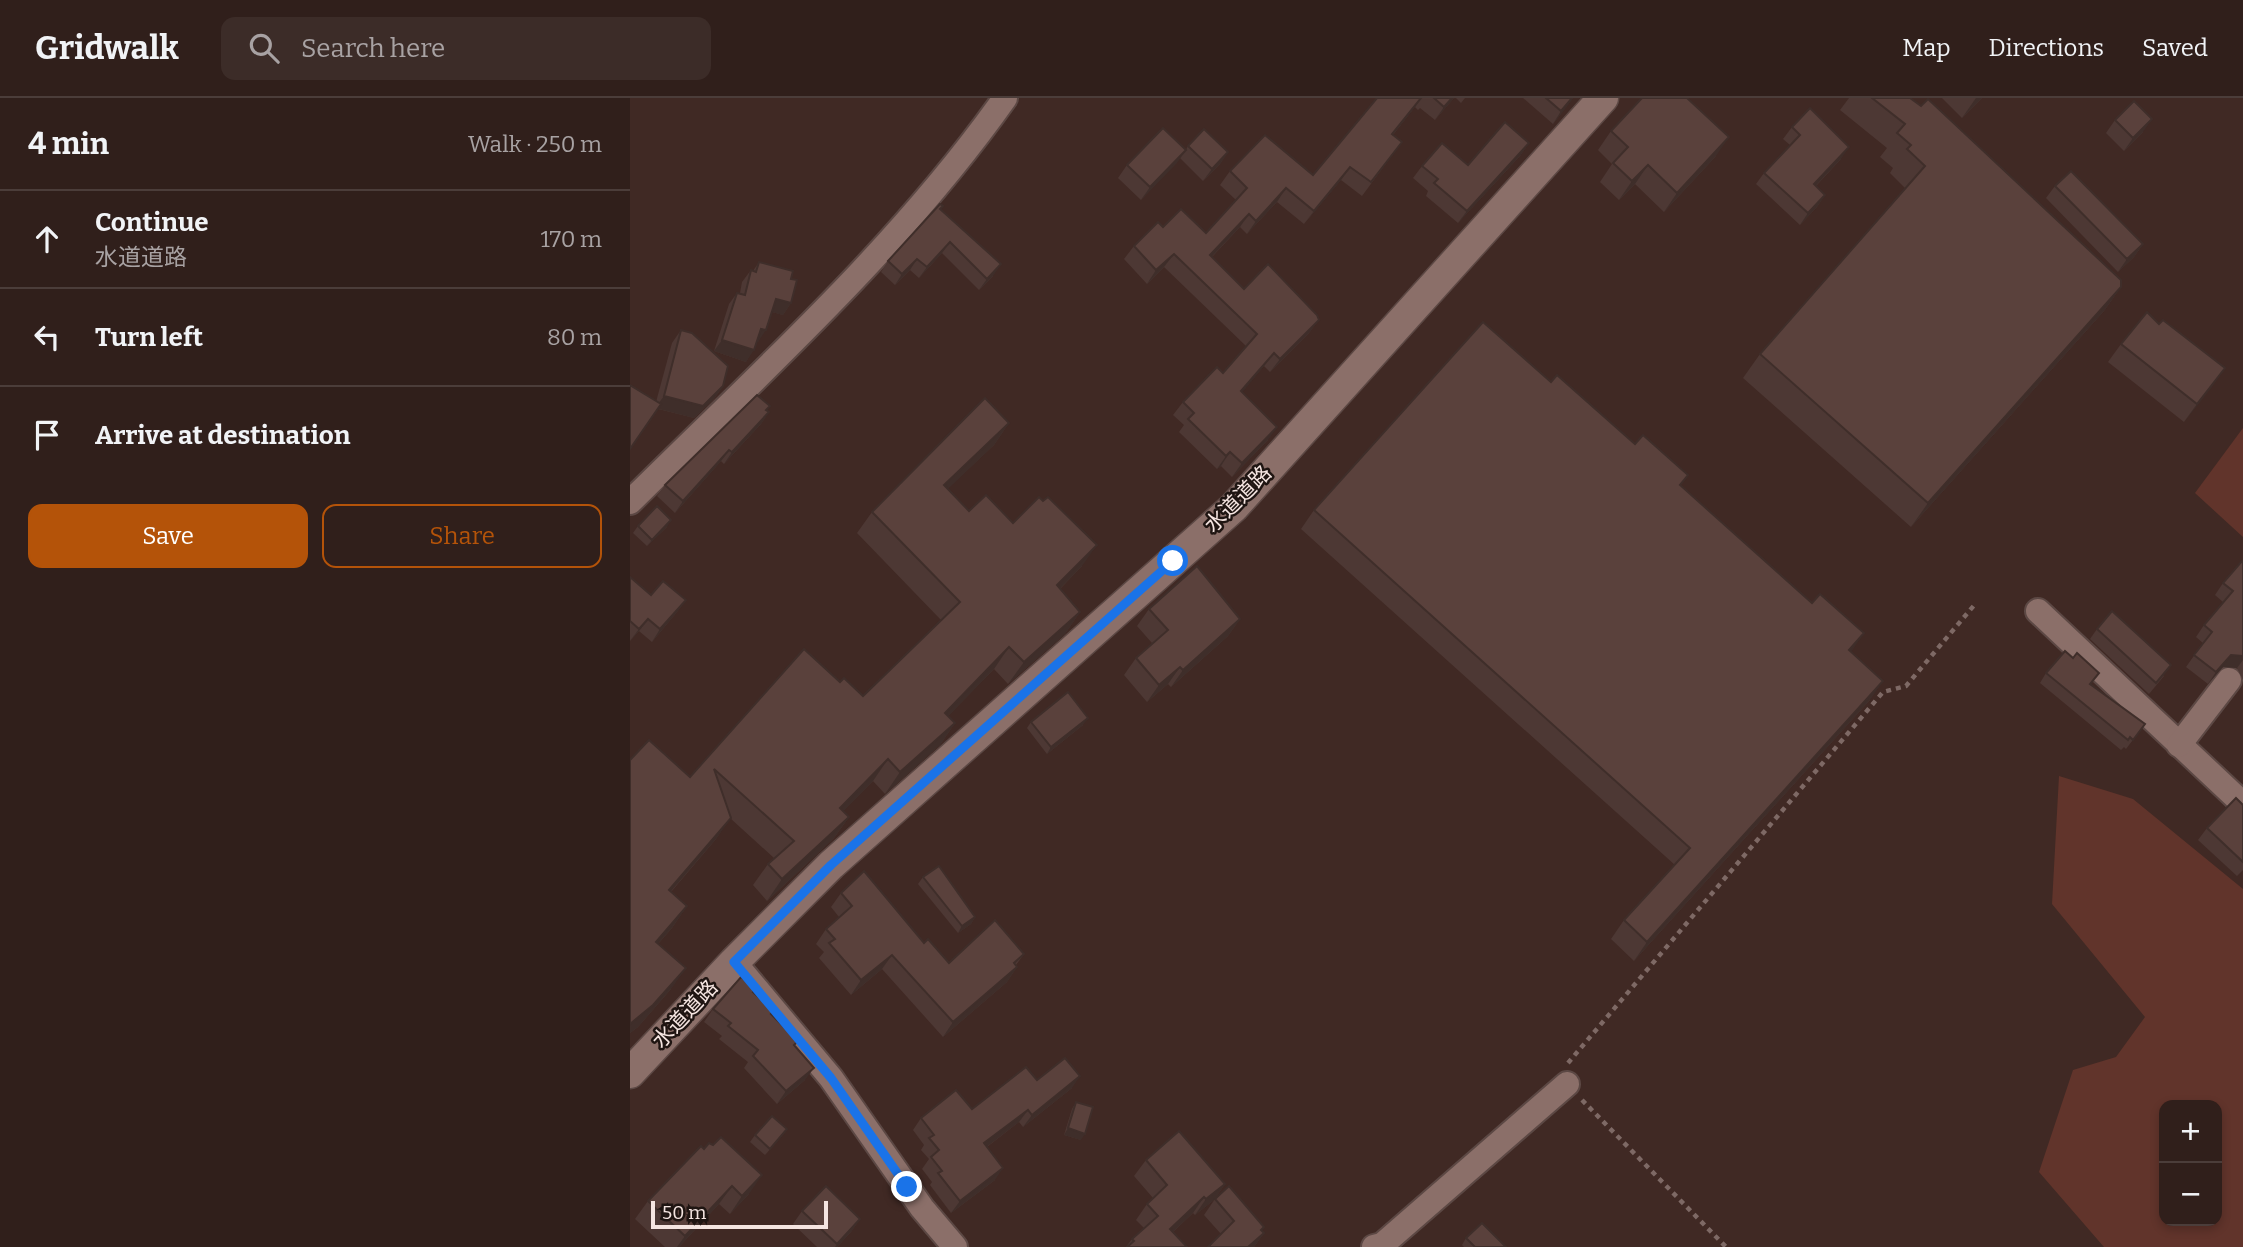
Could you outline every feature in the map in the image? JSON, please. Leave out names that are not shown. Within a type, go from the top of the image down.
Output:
[{"type":"street","points":[[630,502],[845,289],[976,139],[1005,98]]},
{"type":"street","name":"水道道路","points":[[630,1073],[734,962],[831,865],[1234,507],[1603,98]]},
{"type":"street","points":[[2038,611],[2243,804]]},
{"type":"street","points":[[2179,745],[2229,680]]},
{"type":"street","points":[[734,962],[831,1078],[922,1208],[955,1247]]},
{"type":"street","points":[[1374,1247],[1382,1245],[1567,1084]]},
{"type":"path","points":[[1726,1247],[1567,1084],[1569,1060],[1883,692],[1906,686],[1976,603]]},
{"type":"shaded area","points":[[2243,428],[2243,537],[2195,493]]},
{"type":"shaded area","points":[[2059,776],[2133,799],[2243,889],[2243,1247],[2104,1247],[2039,1172],[2073,1070],[2116,1057],[2145,1017],[2052,904]]},
{"type":"building","points":[[1377,98],[1421,98],[1392,134],[1402,142],[1371,182],[1350,167],[1314,211],[1286,188],[1256,221],[1249,214],[1210,255],[1244,289],[1268,264],[1319,320],[1280,359],[1274,353],[1241,391],[1277,427],[1242,463],[1230,452],[1226,456],[1188,419],[1194,413],[1183,402],[1217,367],[1223,373],[1257,334],[1174,254],[1156,270],[1134,246],[1158,222],[1163,227],[1181,209],[1206,233],[1247,188],[1230,171],[1265,135],[1313,175]]},
{"type":"building","points":[[1434,98],[1452,98],[1444,107]]},
{"type":"building","points":[[1546,98],[1572,98],[1561,111]]},
{"type":"building","points":[[1642,98],[1687,98],[1729,137],[1677,193],[1648,165],[1632,181],[1613,163],[1628,147],[1611,131]]},
{"type":"building","points":[[1872,98],[1910,98],[1921,106],[1928,99],[2121,280],[2121,287],[1928,503],[1760,354],[1925,166],[1907,149],[1911,145],[1897,133],[1905,124]]},
{"type":"building","points":[[2134,101],[2152,119],[2133,138],[2115,120]]},
{"type":"building","points":[[1810,108],[1849,147],[1814,184],[1825,195],[1808,213],[1764,173],[1800,135],[1792,127]]},
{"type":"building","points":[[1505,122],[1529,143],[1467,211],[1434,183],[1438,179],[1422,166],[1442,143],[1468,165]]},
{"type":"building","points":[[1163,128],[1186,150],[1150,187],[1127,165]]},
{"type":"building","points":[[1204,129],[1228,152],[1212,169],[1188,146]]},
{"type":"building","points":[[2071,171],[2143,244],[2127,259],[2055,186]]},
{"type":"building","points":[[940,204],[943,206],[940,209],[1001,264],[987,279],[950,242],[927,267],[917,259],[902,274],[888,261]]},
{"type":"building","points":[[759,262],[793,271],[791,279],[797,280],[791,303],[776,299],[766,330],[761,329],[754,350],[722,340],[737,293],[745,295],[751,270],[756,272]]},
{"type":"building","points":[[2147,312],[2159,324],[2163,320],[2225,368],[2197,404],[2121,344]]},
{"type":"building","points":[[1483,322],[1551,382],[1557,375],[1635,444],[1643,435],[1688,475],[1680,485],[1812,603],[1820,594],[1864,633],[1849,650],[1883,681],[1647,942],[1624,920],[1690,848],[1314,510]]},
{"type":"building","points":[[681,330],[692,333],[728,366],[723,386],[703,406],[664,396]]},
{"type":"building","points":[[630,385],[661,404],[630,449]]},
{"type":"building","points":[[757,395],[770,406],[766,410],[769,412],[732,452],[729,450],[683,501],[665,485]]},
{"type":"building","points":[[985,398],[1009,423],[944,485],[969,511],[986,495],[1013,523],[1039,497],[1043,501],[1048,497],[1097,545],[1057,585],[1080,612],[1024,662],[1009,647],[945,713],[955,723],[900,772],[888,759],[840,808],[849,817],[782,879],[768,864],[794,841],[714,769],[731,818],[669,890],[687,906],[656,942],[686,968],[653,1005],[630,1024],[630,760],[649,740],[690,777],[804,649],[840,682],[844,678],[863,696],[960,602],[872,512]]},
{"type":"building","points":[[657,506],[671,520],[652,540],[638,526]]},
{"type":"building","points":[[2242,561],[2243,656],[2231,655],[2216,672],[2194,655],[2212,632],[2204,625],[2233,591],[2223,583]]},
{"type":"building","points":[[1197,566],[1240,619],[1183,670],[1180,667],[1159,685],[1136,658],[1168,630],[1149,609]]},
{"type":"building","points":[[630,577],[651,595],[663,581],[686,600],[660,629],[648,619],[639,629],[630,621]]},
{"type":"building","points":[[2112,611],[2171,665],[2156,683],[2097,629]]},
{"type":"building","points":[[2065,651],[2073,658],[2077,653],[2099,673],[2090,684],[2145,724],[2133,740],[2130,737],[2128,740],[2046,673]]},
{"type":"building","points":[[1068,692],[1088,718],[1051,747],[1031,722]]},
{"type":"building","points":[[2236,798],[2243,805],[2243,862],[2207,828]]},
{"type":"building","points":[[939,866],[975,917],[962,926],[923,877]]},
{"type":"building","points":[[864,871],[924,943],[928,939],[949,963],[995,920],[1024,954],[1014,963],[1017,967],[953,1022],[892,955],[861,980],[829,943],[835,939],[826,929],[852,906],[841,893]]},
{"type":"building","points":[[741,977],[756,988],[753,992],[774,1011],[771,1014],[798,1041],[794,1045],[814,1068],[786,1091],[753,1056],[758,1050],[728,1026],[731,1023],[713,1009]]},
{"type":"building","points":[[1065,1058],[1080,1076],[1032,1115],[1028,1110],[984,1143],[1003,1168],[960,1201],[938,1173],[942,1171],[931,1157],[939,1150],[929,1138],[934,1135],[921,1118],[956,1090],[972,1109],[1026,1067],[1037,1080]]},
{"type":"building","points":[[1076,1102],[1093,1107],[1085,1134],[1068,1128]]},
{"type":"building","points":[[772,1116],[787,1129],[770,1149],[755,1135]]},
{"type":"building","points":[[1179,1131],[1225,1184],[1206,1199],[1204,1197],[1170,1229],[1187,1247],[1127,1247],[1134,1241],[1132,1239],[1158,1216],[1147,1204],[1167,1185],[1146,1160]]},
{"type":"building","points":[[721,1137],[762,1175],[742,1196],[732,1186],[685,1236],[648,1201],[701,1146],[704,1149],[709,1143],[713,1145]]},
{"type":"building","points":[[826,1186],[860,1219],[837,1244],[802,1211]]},
{"type":"building","points":[[1229,1186],[1264,1227],[1261,1230],[1264,1233],[1248,1247],[1208,1247],[1234,1221],[1215,1199]]},
{"type":"building","points":[[1482,1223],[1506,1247],[1475,1247],[1466,1238]]},
{"type":"route","points":[[907,1187],[831,1078],[734,962],[831,865],[1173,561]]}]
